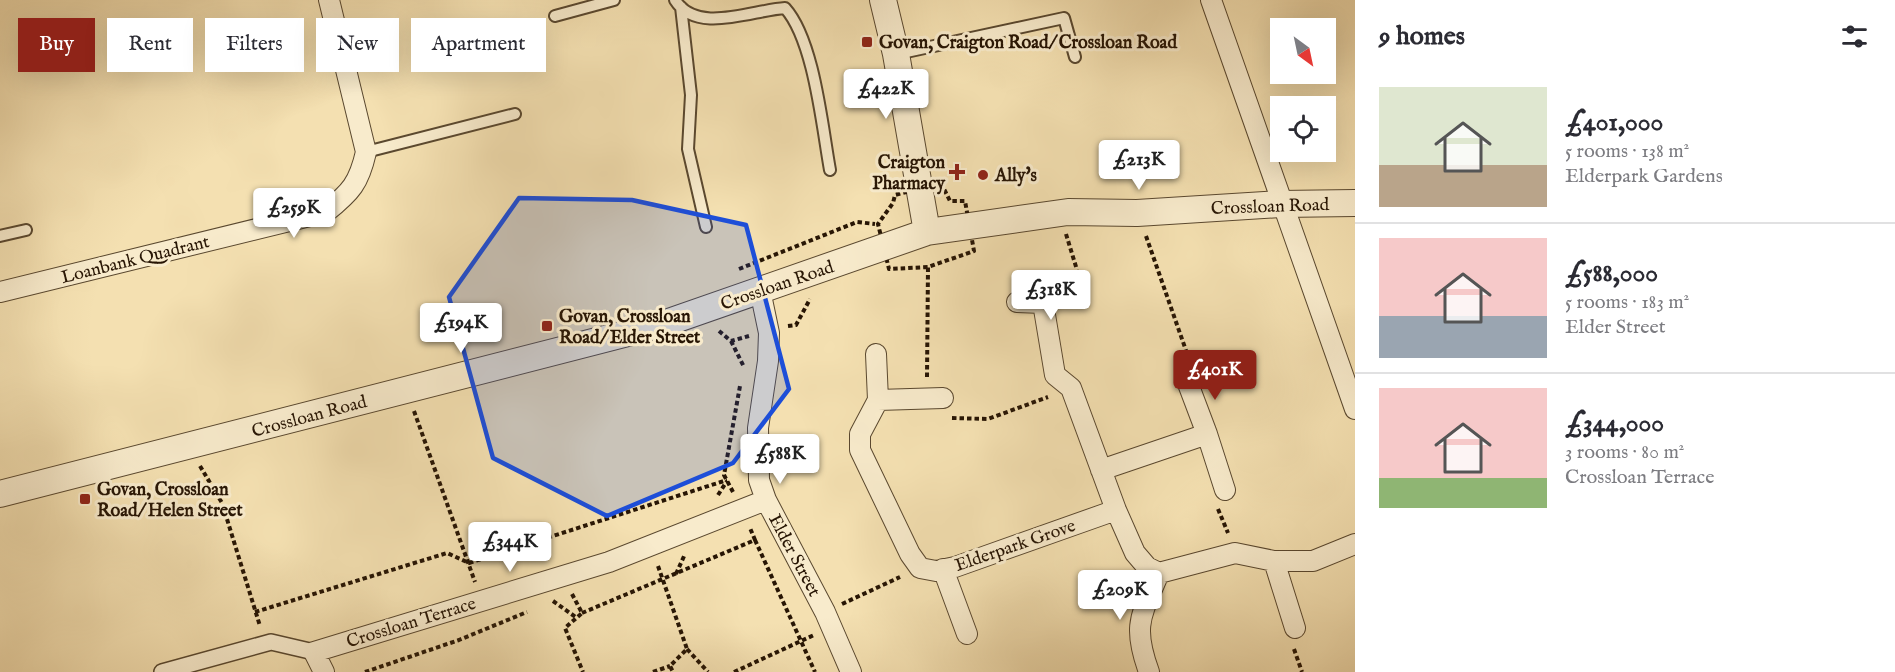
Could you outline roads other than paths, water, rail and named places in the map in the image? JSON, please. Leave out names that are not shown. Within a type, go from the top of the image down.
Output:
[{"type":"street","points":[[329,0],[366,152]]},
{"type":"street","points":[[883,0],[896,54],[927,232]]},
{"type":"street","points":[[1210,0],[1280,204],[1355,409]]},
{"type":"street","name":"Loanbank Quadrant","points":[[0,292],[326,212],[351,192],[361,173],[366,152]]},
{"type":"street","name":"Crossloan Road","points":[[0,494],[663,324],[927,232],[1065,213],[1137,213],[1280,204],[1355,203]]},
{"type":"street","name":"Elder Street","points":[[760,290],[769,330],[768,361],[758,428],[759,480],[766,500],[828,620],[851,672]]},
{"type":"street","points":[[1017,302],[1044,303],[1076,290]]},
{"type":"street","points":[[1044,303],[1055,375],[1071,388],[1116,510],[1135,553],[1147,567],[1159,573],[1235,553],[1274,561],[1313,561],[1355,544]]},
{"type":"street","points":[[876,354],[878,400],[935,398]]},
{"type":"street","points":[[1187,381],[1225,490]]},
{"type":"street","name":"Elderpark Grove","points":[[878,400],[860,434],[860,450],[910,554],[920,568],[943,569],[1116,510]]},
{"type":"street","points":[[1101,470],[1207,434]]},
{"type":"street","name":"Crossloan Terrace","points":[[314,652],[563,576],[651,546],[766,500]]},
{"type":"street","points":[[1274,561],[1294,628]]},
{"type":"street","points":[[943,569],[968,634]]},
{"type":"street","points":[[1149,672],[1142,653],[1138,622],[1159,573]]},
{"type":"street","points":[[162,672],[271,642],[314,652],[324,672]]},
{"type":"lane","points":[[555,16],[614,0]]},
{"type":"lane","points":[[678,3],[696,17],[729,19],[764,10],[785,8],[796,20],[805,43],[830,170]]},
{"type":"lane","points":[[678,3],[691,94],[688,150],[706,227]]},
{"type":"lane","points":[[896,54],[1064,18],[1075,57]]},
{"type":"lane","points":[[366,152],[515,114]]},
{"type":"lane","points":[[0,236],[26,230]]},
{"type":"place","name":"Govan, Craigton Road/ Crossloan Road","points":[[867,42]]},
{"type":"place","name":"Craigton Pharmacy","points":[[957,172]]},
{"type":"place","name":"Ally's","points":[[983,175]]},
{"type":"place","name":"Govan, Crossloan Road/ Elder Street","points":[[547,326]]},
{"type":"place","name":"Govan, Crossloan Road/ Helen Street","points":[[85,499]]}]
